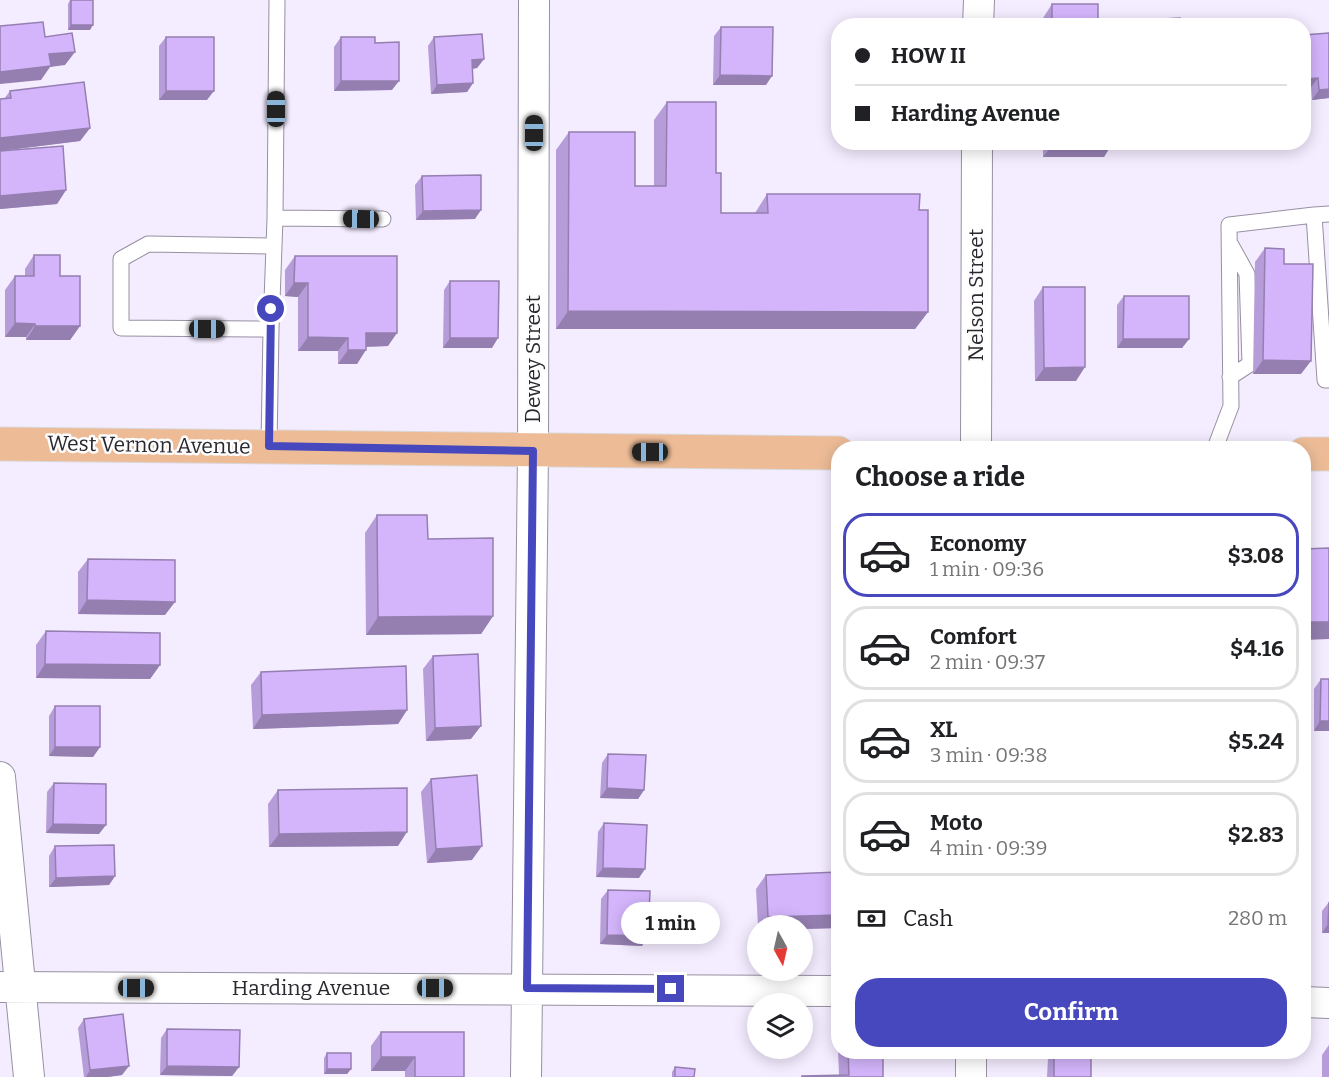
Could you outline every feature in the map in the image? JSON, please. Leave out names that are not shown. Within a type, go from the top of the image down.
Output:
[{"type":"main road","name":"West Vernon Avenue","points":[[0,444],[831,453]]},
{"type":"main road","points":[[1311,454],[1329,454]]},
{"type":"street","name":"Dewey Street","points":[[526,1077],[533,451],[534,0]]},
{"type":"street","points":[[978,18],[979,0]]},
{"type":"street","name":"Nelson Street","points":[[976,441],[977,150]]},
{"type":"street","points":[[0,777],[10,987],[29,1077]]},
{"type":"street","name":"Harding Avenue","points":[[10,987],[831,991]]},
{"type":"street","points":[[1311,1002],[1329,1003]]},
{"type":"street","points":[[971,1059],[971,1077]]},
{"type":"lane","points":[[269,446],[270,329],[275,218],[277,0]]},
{"type":"lane","points":[[1218,441],[1231,406],[1229,225],[1322,214],[1325,380],[1329,380]]},
{"type":"lane","points":[[275,218],[382,219]]},
{"type":"lane","points":[[270,329],[122,328],[121,259],[148,244],[273,246]]},
{"type":"building","points":[[71,0],[93,0],[93,25],[71,25]]},
{"type":"building","points":[[1052,4],[1098,4],[1098,18],[1052,18]]},
{"type":"building","points":[[43,22],[45,37],[72,33],[75,52],[49,54],[51,66],[0,72],[0,26]]},
{"type":"building","points":[[721,27],[773,27],[772,76],[720,75]]},
{"type":"building","points":[[1329,33],[1329,89],[1319,90],[1318,78],[1311,79],[1311,34]]},
{"type":"building","points":[[482,34],[484,59],[472,60],[473,83],[437,85],[434,37]]},
{"type":"building","points":[[166,37],[214,37],[214,91],[166,91]]},
{"type":"building","points":[[341,37],[375,37],[375,43],[399,42],[399,81],[341,81]]},
{"type":"building","points":[[84,82],[90,128],[0,138],[0,99],[11,98],[10,91]]},
{"type":"building","points":[[667,102],[716,102],[716,173],[721,173],[721,213],[768,213],[767,194],[920,194],[919,210],[928,210],[928,312],[568,311],[569,132],[635,132],[635,186],[666,186]]},
{"type":"building","points":[[63,146],[66,190],[0,196],[0,151]]},
{"type":"building","points":[[481,175],[481,210],[423,211],[422,176]]},
{"type":"building","points":[[1265,248],[1284,249],[1284,264],[1313,264],[1311,361],[1263,360]]},
{"type":"building","points":[[34,255],[60,255],[60,276],[80,276],[80,326],[35,326],[35,324],[15,323],[15,276],[34,276]]},
{"type":"building","points":[[295,256],[397,256],[397,333],[366,333],[366,350],[348,350],[348,338],[308,337],[308,283],[294,283]]},
{"type":"building","points":[[450,281],[499,281],[498,338],[450,338]]},
{"type":"building","points":[[1043,287],[1085,287],[1085,367],[1044,368]]},
{"type":"building","points":[[1124,296],[1189,296],[1189,339],[1123,339]]},
{"type":"building","points":[[377,515],[427,515],[428,539],[493,538],[493,616],[378,617]]},
{"type":"building","points":[[1329,548],[1329,622],[1311,622],[1311,549]]},
{"type":"building","points":[[88,559],[175,560],[175,602],[87,600]]},
{"type":"building","points":[[46,631],[160,633],[160,665],[45,664]]},
{"type":"building","points":[[478,654],[481,726],[435,728],[433,656]]},
{"type":"building","points":[[406,666],[407,710],[262,715],[261,672]]},
{"type":"building","points":[[1321,679],[1329,679],[1329,721],[1320,721]]},
{"type":"building","points":[[55,706],[100,706],[100,747],[55,747]]},
{"type":"building","points":[[608,754],[646,755],[644,790],[607,788]]},
{"type":"building","points":[[477,775],[482,846],[436,849],[431,779]]},
{"type":"building","points":[[54,783],[106,784],[106,825],[53,824]]},
{"type":"building","points":[[407,788],[407,832],[279,834],[278,790]]},
{"type":"building","points":[[604,823],[647,825],[645,869],[603,868]]},
{"type":"building","points":[[114,845],[115,876],[56,878],[55,846]]},
{"type":"building","points":[[831,872],[831,915],[768,915],[766,875]]},
{"type":"building","points":[[608,890],[650,891],[648,936],[607,935]]},
{"type":"building","points":[[123,1014],[129,1066],[90,1070],[84,1019]]},
{"type":"building","points":[[167,1029],[240,1030],[239,1067],[167,1066]]},
{"type":"building","points":[[381,1032],[464,1032],[464,1077],[415,1077],[415,1057],[381,1057]]},
{"type":"building","points":[[327,1053],[351,1053],[351,1069],[327,1069]]},
{"type":"building","points":[[848,1059],[883,1059],[883,1077],[802,1077],[802,1076],[849,1075]]},
{"type":"building","points":[[1054,1059],[1091,1059],[1091,1077],[1054,1077]]},
{"type":"building","points":[[675,1067],[695,1069],[694,1077],[675,1077]]},
{"type":"route","points":[[271,309],[269,446],[533,451],[527,988],[671,989]]}]
